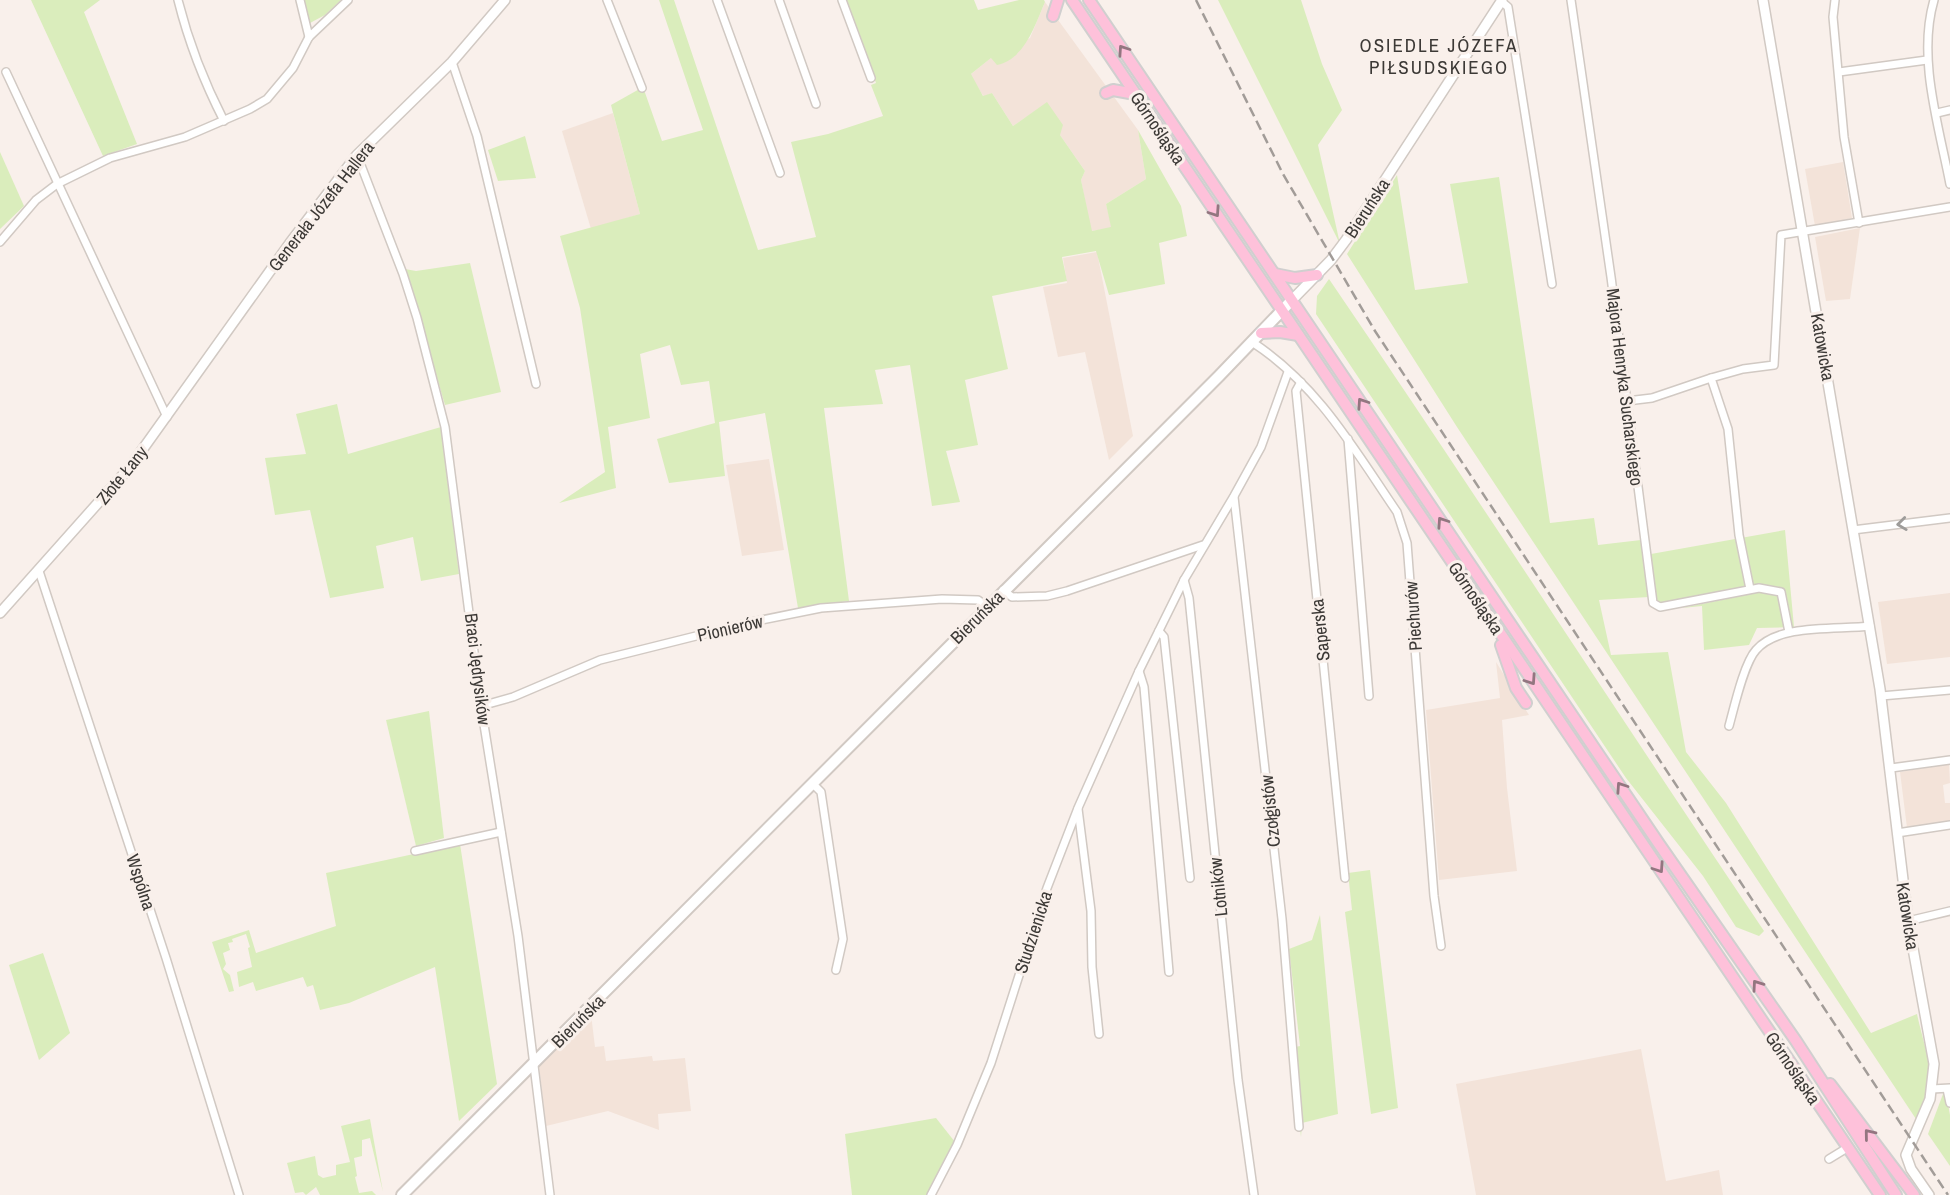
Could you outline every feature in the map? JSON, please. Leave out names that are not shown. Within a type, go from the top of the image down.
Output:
[{"type":"main road","points":[[1053,16],[1058,0]]},
{"type":"main road","name":"Górnośląska","points":[[1072,0],[1880,1195]]},
{"type":"main road","name":"Górnośląska","points":[[1089,0],[1651,832],[1796,1041],[1896,1195]]},
{"type":"main road","points":[[1106,93],[1113,90],[1135,94]]},
{"type":"main road","points":[[1275,274],[1295,278],[1317,275]]},
{"type":"main road","name":"Bieruńska","points":[[402,1195],[1292,300]]},
{"type":"main road","points":[[1261,333],[1280,331],[1298,335]]},
{"type":"main road","points":[[1493,623],[1516,688],[1526,704]]},
{"type":"main road","points":[[1796,1041],[1912,1192]]},
{"type":"street","points":[[178,0],[187,38],[203,81],[224,121]]},
{"type":"street","points":[[300,0],[309,37]]},
{"type":"street","points":[[0,242],[36,200],[57,184],[97,163],[185,137],[267,99],[293,68],[309,37],[348,0]]},
{"type":"street","name":"Generała Józefa Hallera","points":[[231,327],[357,155],[452,62],[505,0]]},
{"type":"street","points":[[607,0],[642,88]]},
{"type":"street","points":[[717,0],[780,173]]},
{"type":"street","points":[[779,0],[816,104]]},
{"type":"street","points":[[842,0],[871,78]]},
{"type":"street","name":"Majora Henryka Sucharskiego","points":[[1571,0],[1653,603],[1660,607],[1759,588],[1781,592],[1789,632]]},
{"type":"street","name":"Katowicka","points":[[1763,0],[1870,626],[1891,768],[1908,920],[1934,1064],[1932,1089],[1906,1154],[1911,1169],[1929,1195]]},
{"type":"street","points":[[1835,0],[1833,17],[1844,137],[1859,223]]},
{"type":"street","points":[[1934,0],[1928,33],[1927,60],[1950,184]]},
{"type":"street","points":[[1502,1],[1508,7],[1552,284]]},
{"type":"street","name":"Bieruńska","points":[[1292,300],[1346,240],[1502,1]]},
{"type":"street","points":[[1839,72],[1927,60]]},
{"type":"street","points":[[452,62],[483,156],[536,384]]},
{"type":"street","points":[[6,72],[167,417]]},
{"type":"street","points":[[1937,113],[1950,110]]},
{"type":"street","name":"Braci Jędrysików","points":[[357,155],[406,285],[445,427],[481,706],[518,936],[550,1195]]},
{"type":"street","points":[[1627,401],[1652,398],[1743,369],[1774,365],[1781,235],[1950,207]]},
{"type":"street","name":"Złote Łany","points":[[0,613],[131,467],[231,327]]},
{"type":"street","name":"Piechurów","points":[[1252,342],[1271,355],[1314,394],[1397,512],[1407,543],[1434,896],[1441,946]]},
{"type":"street","name":"Studzienicka","points":[[931,1195],[957,1145],[991,1063],[1047,888],[1077,808],[1184,580],[1261,447],[1288,372]]},
{"type":"street","points":[[1712,378],[1728,429],[1739,535],[1750,589]]},
{"type":"street","name":"Saperska","points":[[1301,382],[1296,391],[1345,878]]},
{"type":"street","points":[[1348,439],[1369,696]]},
{"type":"street","name":"Czołgistów","points":[[1234,496],[1282,919],[1299,1127]]},
{"type":"street","points":[[1853,530],[1950,518]]},
{"type":"street","points":[[1003,590],[1012,597],[1047,596],[1203,544]]},
{"type":"street","name":"Wspólna","points":[[39,571],[162,945],[239,1195]]},
{"type":"street","name":"Lotników","points":[[1184,580],[1189,598],[1238,1080],[1254,1195]]},
{"type":"street","name":"Pionierów","points":[[481,706],[513,697],[600,660],[821,608],[911,600],[978,600],[987,607]]},
{"type":"street","points":[[1729,726],[1755,650],[1789,632],[1870,626]]},
{"type":"street","name":"Lotników","points":[[1159,631],[1164,637],[1189,878]]},
{"type":"street","points":[[1139,671],[1144,687],[1169,972]]},
{"type":"street","points":[[1881,696],[1950,690]]},
{"type":"street","points":[[1891,768],[1950,760]]},
{"type":"street","points":[[813,784],[821,792],[843,939],[836,970]]},
{"type":"street","points":[[1077,808],[1091,911],[1099,1034]]},
{"type":"street","points":[[1897,833],[1950,825]]},
{"type":"street","points":[[415,851],[501,832]]},
{"type":"street","points":[[1908,920],[1950,911]]},
{"type":"street","points":[[1932,1089],[1949,1089],[1950,1103]]},
{"type":"street","points":[[1829,1159],[1847,1148]]},
{"type":"shaded area","points":[[1045,2],[1138,130],[1146,179],[1106,204],[1112,228],[1091,231],[1081,180],[1085,171],[1060,135],[1047,103],[1013,126],[992,93],[984,97],[970,75],[992,57],[1030,38]]},
{"type":"shaded area","points":[[613,113],[640,214],[591,229],[562,131]]},
{"type":"shaded area","points":[[1843,162],[1852,218],[1815,226],[1805,169]]},
{"type":"shaded area","points":[[1860,228],[1850,299],[1826,301],[1815,237]]},
{"type":"shaded area","points":[[1097,252],[1133,436],[1109,460],[1085,352],[1058,357],[1043,287],[1067,283],[1063,258]]},
{"type":"shaded area","points":[[769,459],[784,550],[742,556],[726,465]]},
{"type":"shaded area","points":[[1950,593],[1950,657],[1887,664],[1878,602]]},
{"type":"shaded area","points":[[1496,662],[1529,715],[1502,720],[1517,871],[1439,880],[1426,710],[1500,698]]},
{"type":"shaded area","points":[[1949,764],[1950,783],[1943,785],[1945,803],[1950,803],[1950,822],[1907,828],[1900,772]]},
{"type":"shaded area","points":[[591,1014],[595,1047],[604,1046],[606,1061],[652,1056],[653,1061],[685,1058],[691,1111],[658,1114],[659,1130],[608,1111],[546,1126],[539,1065]]},
{"type":"shaded area","points":[[1641,1049],[1666,1181],[1719,1170],[1723,1195],[1476,1195],[1456,1084]]},
{"type":"green space","points":[[31,0],[100,0],[84,12],[137,144],[103,156]]},
{"type":"green space","points":[[302,0],[341,0],[325,15],[310,23]]},
{"type":"green space","points":[[659,0],[674,0],[758,250],[816,237],[791,142],[828,134],[883,116],[871,85],[876,83],[846,0],[974,0],[978,10],[1019,0],[1044,0],[1028,40],[1015,56],[997,65],[991,58],[971,74],[983,96],[992,93],[1013,126],[1047,102],[1063,125],[1060,135],[1085,171],[1081,180],[1092,231],[1111,227],[1106,204],[1146,179],[1138,130],[1181,206],[1187,236],[1159,243],[1165,284],[1109,295],[1096,251],[1062,257],[1067,281],[992,296],[1008,369],[965,380],[978,445],[946,451],[960,502],[932,506],[910,365],[875,370],[883,404],[824,408],[849,601],[798,608],[765,413],[719,422],[725,476],[669,483],[657,439],[715,423],[709,381],[681,385],[670,345],[640,354],[650,418],[608,427],[616,488],[559,503],[605,472],[580,308],[560,236],[640,214],[611,105],[643,87],[662,141],[703,130]]},
{"type":"green space","points":[[1218,0],[1301,0],[1322,64],[1342,110],[1318,145],[1340,244]]},
{"type":"green space","points":[[525,136],[536,178],[498,181],[488,150]]},
{"type":"green space","points":[[0,152],[24,206],[0,229]]},
{"type":"green space","points":[[1397,175],[1415,290],[1468,283],[1450,184],[1499,177],[1550,523],[1594,518],[1598,545],[1641,540],[1649,597],[1599,600],[1611,655],[1668,652],[1686,752],[1726,803],[1871,1033],[1917,1014],[1927,1054],[1930,1083],[1929,1097],[1916,1119],[1457,427],[1347,254]]},
{"type":"green space","points":[[470,263],[501,392],[445,405],[405,269],[416,271]]},
{"type":"green space","points":[[1329,279],[1764,931],[1759,936],[1736,927],[1703,876],[1626,778],[1316,314],[1317,296]]},
{"type":"green space","points":[[337,404],[348,454],[441,427],[459,574],[421,581],[413,537],[376,546],[384,588],[330,598],[310,510],[275,515],[265,458],[306,454],[296,414]]},
{"type":"green space","points":[[1785,530],[1794,627],[1757,628],[1749,645],[1704,650],[1702,606],[1682,608],[1746,595],[1769,585],[1742,587],[1661,603],[1655,598],[1651,554]]},
{"type":"green space","points":[[429,711],[444,838],[416,846],[386,720]]},
{"type":"green space","points":[[460,844],[497,1084],[459,1121],[435,967],[349,1003],[320,1010],[313,985],[307,987],[303,977],[256,991],[253,982],[239,987],[237,972],[252,967],[246,934],[232,939],[233,942],[228,943],[230,950],[223,953],[226,964],[223,969],[230,975],[234,991],[229,992],[212,942],[249,930],[256,953],[336,926],[326,873]]},
{"type":"green space","points":[[1370,870],[1398,1108],[1371,1114],[1345,912],[1352,910],[1348,873]]},
{"type":"green space","points":[[1320,915],[1338,1114],[1302,1123],[1301,1137],[1291,1048],[1300,1046],[1289,949],[1312,940]]},
{"type":"green space","points":[[43,953],[70,1033],[39,1060],[9,965]]},
{"type":"green space","points":[[1946,1093],[1950,1115],[1950,1166],[1928,1134],[1943,1094]]},
{"type":"green space","points":[[936,1118],[955,1142],[929,1195],[852,1195],[845,1134]]},
{"type":"green space","points":[[370,1119],[383,1192],[370,1138],[362,1140],[362,1156],[354,1158],[355,1177],[359,1193],[372,1191],[376,1195],[320,1195],[316,1187],[306,1195],[303,1192],[295,1193],[287,1163],[315,1156],[318,1175],[323,1178],[336,1175],[336,1165],[350,1162],[341,1126]]},
{"type":"railway","points":[[1196,0],[1283,174],[1375,331],[1948,1195]]},
{"type":"district","name":"OSIEDLE JÓZEFA PIŁSUDSKIEGO","points":[[1439,56]]}]
